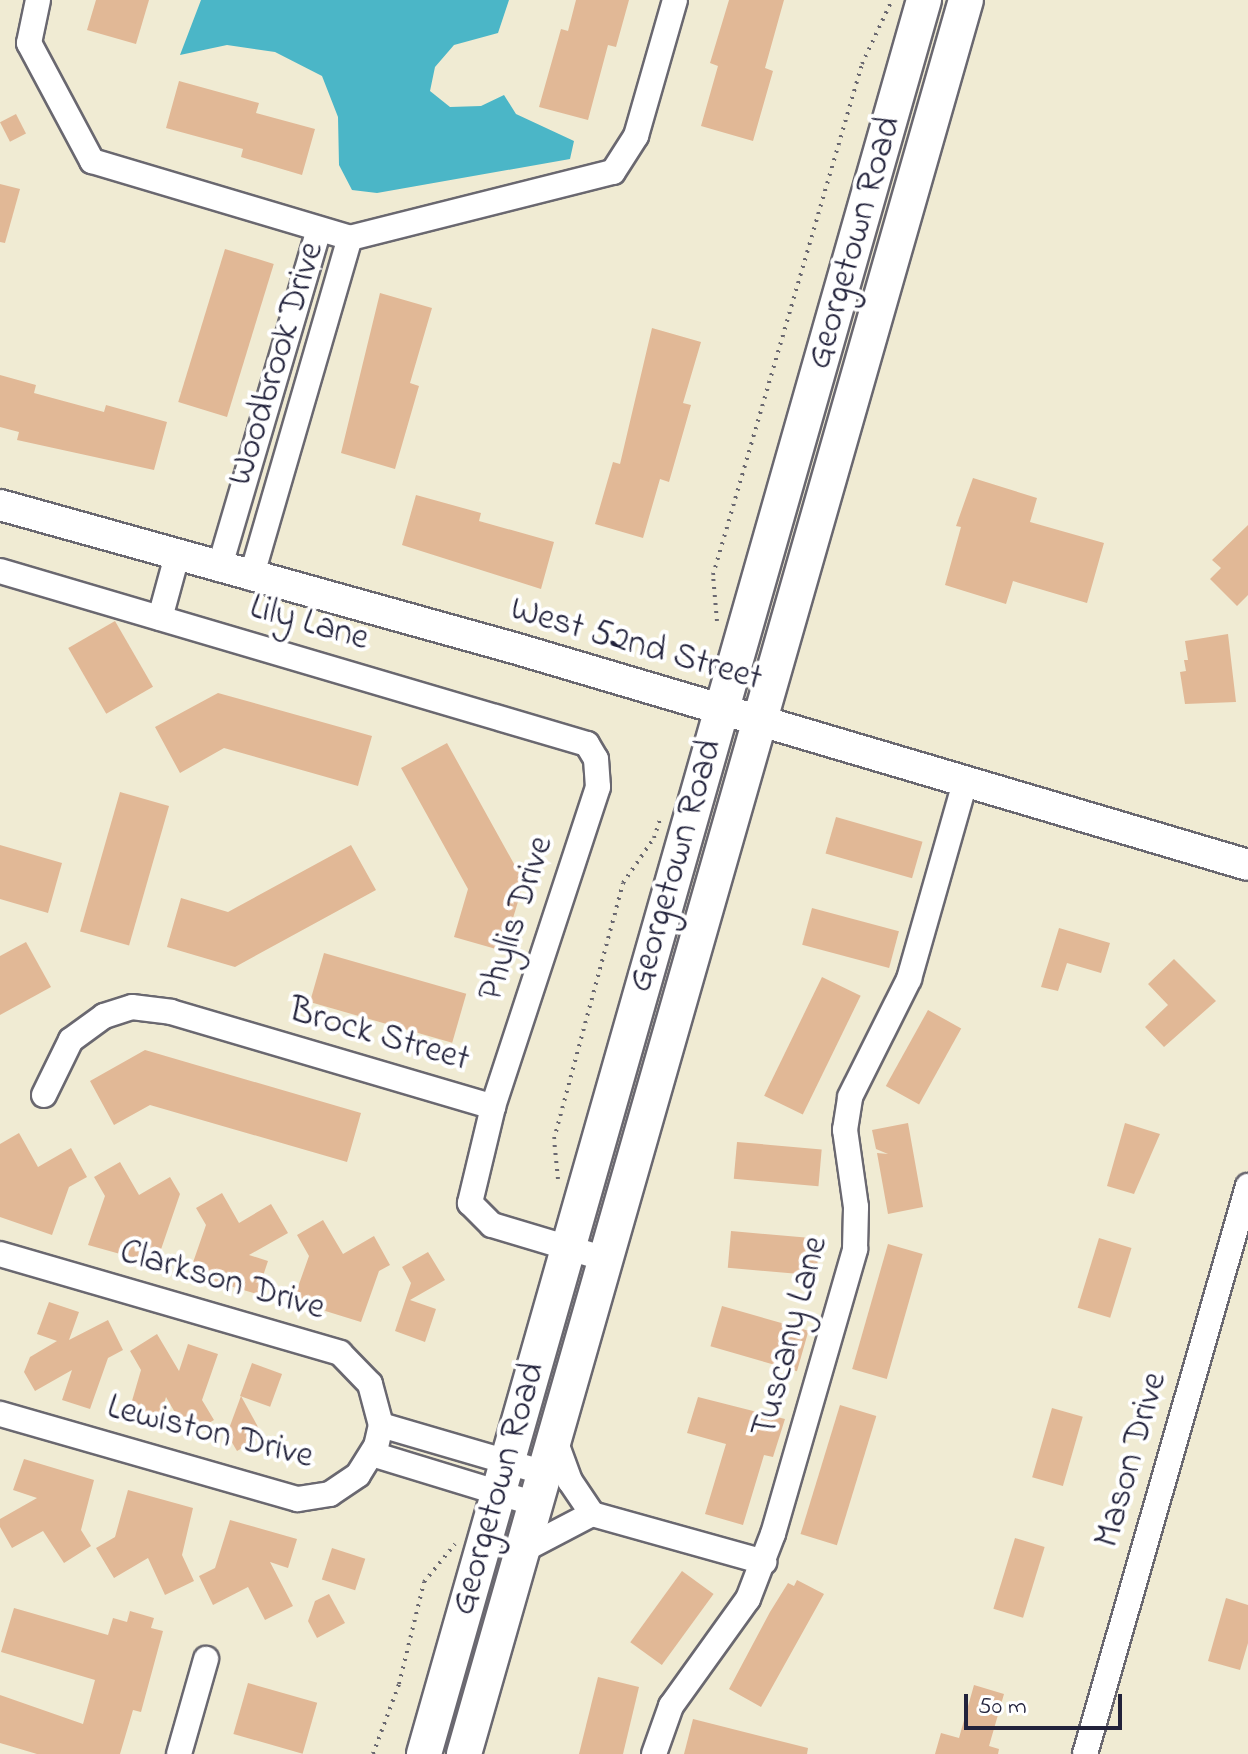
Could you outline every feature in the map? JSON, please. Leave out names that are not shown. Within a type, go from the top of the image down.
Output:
[{"type":"main road","name":"Georgetown Road","points":[[424,1754],[924,0]]},
{"type":"main road","name":"Georgetown Road","points":[[464,1754],[966,0]]},
{"type":"street","points":[[38,0],[29,43],[92,161],[350,238]]},
{"type":"street","name":"Woodbrook Drive","points":[[251,578],[350,238],[613,172],[636,136],[675,0]]},
{"type":"street","name":"Woodbrook Drive","points":[[219,569],[319,229]]},
{"type":"street","name":"West 52nd Street","points":[[0,505],[722,709],[1248,865]]},
{"type":"street","points":[[160,618],[177,556]]},
{"type":"street","name":"Lily Lane","points":[[0,571],[583,740],[594,753]]},
{"type":"street","name":"Phylis Drive","points":[[493,1107],[598,787],[594,753]]},
{"type":"street","name":"Tuscany Lane","points":[[654,1754],[671,1706],[742,1609],[764,1562],[855,1249],[856,1207],[845,1130],[850,1097],[909,979],[965,782]]},
{"type":"street","name":"Brock Street","points":[[44,1095],[71,1040],[104,1016],[132,1007],[171,1012],[493,1107],[472,1180],[472,1210],[492,1225],[605,1259]]},
{"type":"street","name":"Mason Drive","points":[[1085,1754],[1248,1186]]},
{"type":"street","name":"Clarkson Drive","points":[[0,1254],[340,1353],[374,1390],[377,1439]]},
{"type":"street","name":"Lewiston Drive","points":[[0,1414],[297,1499],[338,1490],[377,1439]]},
{"type":"street","points":[[377,1439],[541,1489]]},
{"type":"street","points":[[555,1440],[570,1481],[592,1514],[764,1562]]},
{"type":"street","points":[[523,1550],[592,1514]]},
{"type":"street","points":[[179,1754],[206,1659]]},
{"type":"path","points":[[718,627],[713,575],[862,64],[892,0]]},
{"type":"path","points":[[558,1193],[554,1139],[623,883],[654,838],[662,813]]},
{"type":"path","points":[[373,1754],[399,1684],[424,1582],[459,1533]]},
{"type":"water","points":[[201,0],[509,0],[498,33],[454,45],[435,67],[430,91],[450,107],[481,106],[504,95],[516,114],[574,141],[570,159],[377,193],[352,190],[339,165],[338,117],[322,76],[275,52],[227,45],[180,55]]},
{"type":"building","points":[[96,0],[149,0],[136,44],[87,30]]},
{"type":"building","points":[[576,0],[629,0],[616,47],[608,45],[588,120],[539,107],[561,29],[568,31]]},
{"type":"building","points":[[729,0],[784,0],[765,68],[773,71],[753,141],[701,126],[718,66],[710,63]]},
{"type":"building","points":[[179,81],[259,103],[256,113],[315,129],[302,175],[241,157],[243,149],[166,128]]},
{"type":"building","points":[[16,114],[26,134],[10,142],[0,122]]},
{"type":"building","points":[[0,184],[20,189],[5,243],[0,242]]},
{"type":"building","points":[[225,249],[274,264],[227,417],[178,402]]},
{"type":"building","points":[[380,293],[432,308],[410,383],[419,386],[395,469],[341,453]]},
{"type":"building","points":[[652,328],[701,342],[683,403],[691,405],[669,482],[660,479],[643,538],[595,524],[613,462],[620,464]]},
{"type":"building","points":[[0,375],[36,385],[34,393],[104,412],[106,405],[167,422],[154,470],[17,440],[19,432],[0,427]]},
{"type":"building","points":[[973,478],[1037,498],[1030,522],[1104,543],[1087,603],[1013,581],[1006,604],[945,585],[961,527],[956,526]]},
{"type":"building","points":[[416,495],[481,513],[479,521],[554,542],[541,589],[402,545]]},
{"type":"building","points":[[1248,525],[1248,595],[1237,606],[1210,579],[1221,568],[1212,560]]},
{"type":"building","points":[[115,621],[153,687],[106,714],[68,648]]},
{"type":"building","points":[[1228,634],[1236,702],[1185,704],[1180,672],[1186,671],[1184,660],[1188,660],[1185,641]]},
{"type":"building","points":[[218,693],[372,736],[358,786],[224,748],[180,773],[155,727]]},
{"type":"building","points":[[447,743],[524,882],[503,951],[454,937],[468,889],[401,768]]},
{"type":"building","points":[[120,792],[169,806],[129,945],[80,931]]},
{"type":"building","points":[[836,817],[923,842],[912,878],[826,854]]},
{"type":"building","points":[[0,845],[62,863],[48,913],[0,899]]},
{"type":"building","points":[[351,845],[376,890],[235,967],[167,947],[181,898],[228,912]]},
{"type":"building","points":[[812,908],[899,931],[889,968],[802,945]]},
{"type":"building","points":[[1059,928],[1110,943],[1101,973],[1067,963],[1058,991],[1041,987]]},
{"type":"building","points":[[26,942],[51,987],[0,1015],[0,956]]},
{"type":"building","points":[[324,953],[466,994],[452,1043],[310,1002]]},
{"type":"building","points":[[1174,959],[1216,1001],[1164,1047],[1145,1027],[1168,1005],[1148,984]]},
{"type":"building","points":[[822,977],[861,996],[803,1114],[764,1096]]},
{"type":"building","points":[[928,1010],[961,1028],[919,1105],[886,1086]]},
{"type":"building","points":[[145,1050],[361,1113],[347,1162],[150,1105],[114,1125],[90,1081]]},
{"type":"building","points":[[908,1123],[923,1207],[888,1214],[877,1153],[888,1154],[876,1149],[872,1130]]},
{"type":"building","points":[[1125,1123],[1160,1134],[1134,1194],[1107,1186]]},
{"type":"building","points":[[19,1133],[38,1167],[71,1148],[87,1177],[69,1187],[52,1235],[0,1217],[0,1144]]},
{"type":"building","points":[[737,1142],[822,1149],[818,1186],[734,1179]]},
{"type":"building","points":[[120,1162],[139,1195],[170,1177],[180,1194],[156,1264],[88,1245],[105,1196],[94,1177]]},
{"type":"building","points":[[222,1193],[239,1223],[271,1204],[288,1233],[249,1255],[268,1261],[257,1294],[189,1274],[206,1225],[196,1208]]},
{"type":"building","points":[[323,1220],[343,1254],[374,1236],[390,1265],[379,1271],[361,1322],[293,1301],[309,1256],[297,1235]]},
{"type":"building","points":[[731,1231],[820,1239],[816,1276],[728,1268]]},
{"type":"building","points":[[1099,1238],[1132,1248],[1110,1318],[1078,1308]]},
{"type":"building","points":[[888,1244],[923,1254],[887,1379],[852,1369]]},
{"type":"building","points":[[428,1252],[445,1280],[410,1300],[436,1309],[425,1342],[395,1331],[411,1283],[402,1267]]},
{"type":"building","points":[[49,1302],[79,1312],[69,1340],[108,1320],[123,1350],[108,1358],[90,1409],[62,1400],[72,1370],[35,1391],[24,1372],[30,1357],[57,1341],[37,1334]]},
{"type":"building","points":[[722,1306],[809,1331],[797,1371],[710,1346]]},
{"type":"building","points":[[157,1334],[179,1371],[188,1344],[218,1354],[202,1400],[214,1420],[188,1435],[166,1397],[157,1427],[127,1418],[141,1370],[130,1351]]},
{"type":"building","points":[[252,1363],[282,1374],[270,1407],[240,1396]]},
{"type":"building","points":[[241,1396],[263,1436],[237,1451],[227,1434]]},
{"type":"building","points":[[698,1397],[785,1419],[773,1457],[764,1455],[743,1525],[705,1514],[726,1444],[687,1433]]},
{"type":"building","points":[[840,1405],[876,1416],[837,1545],[801,1534]]},
{"type":"building","points":[[1052,1408],[1083,1417],[1063,1486],[1032,1477]]},
{"type":"building","points":[[24,1459],[94,1480],[81,1530],[91,1546],[64,1563],[43,1531],[12,1548],[0,1527],[0,1519],[37,1498],[13,1490]]},
{"type":"building","points":[[128,1490],[193,1508],[182,1555],[194,1581],[165,1595],[148,1558],[114,1578],[96,1548],[115,1537]]},
{"type":"building","points":[[230,1520],[297,1539],[288,1568],[270,1562],[293,1606],[265,1620],[248,1587],[213,1605],[199,1576],[215,1568]]},
{"type":"building","points":[[1015,1538],[1045,1547],[1023,1618],[993,1609]]},
{"type":"building","points":[[332,1548],[365,1559],[355,1590],[322,1579]]},
{"type":"building","points":[[682,1571],[714,1594],[662,1665],[630,1642]]},
{"type":"building","points":[[797,1580],[824,1594],[761,1707],[729,1689],[788,1583],[794,1586]]},
{"type":"building","points":[[329,1594],[345,1623],[317,1638],[308,1621],[315,1601]]},
{"type":"building","points":[[1226,1598],[1248,1605],[1248,1643],[1240,1670],[1208,1661]]},
{"type":"building","points":[[14,1608],[108,1635],[113,1618],[127,1622],[130,1611],[154,1618],[151,1628],[163,1631],[141,1712],[133,1710],[120,1754],[37,1754],[0,1743],[0,1695],[83,1724],[95,1680],[1,1652]]},
{"type":"building","points":[[598,1677],[639,1687],[623,1754],[579,1754]]},
{"type":"building","points":[[248,1683],[317,1703],[303,1754],[233,1734]]},
{"type":"building","points":[[974,1685],[1004,1694],[989,1746],[999,1749],[998,1754],[935,1754],[941,1733],[959,1738]]},
{"type":"building","points":[[693,1719],[808,1748],[807,1754],[684,1754]]}]
